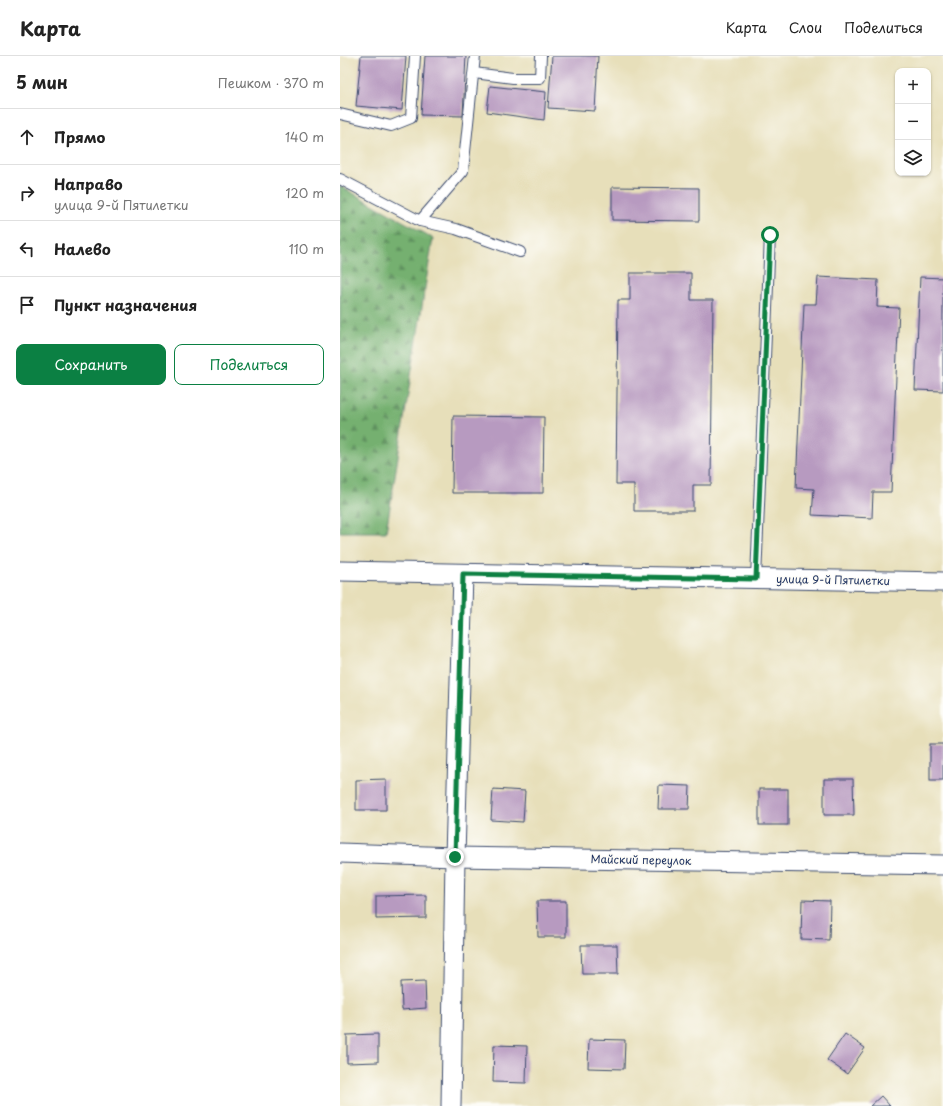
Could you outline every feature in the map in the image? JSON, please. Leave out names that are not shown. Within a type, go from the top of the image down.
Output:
[{"type":"street","name":"улица 9-й Пятилетки","points":[[340,572],[943,582]]},
{"type":"street","points":[[451,1106],[455,857],[463,574]]},
{"type":"street","name":"Майский переулок","points":[[340,853],[939,869]]},
{"type":"lane","points":[[340,114],[391,126],[411,118],[415,56]]},
{"type":"lane","points":[[420,221],[463,170],[475,56]]},
{"type":"lane","points":[[474,73],[513,78],[540,78],[541,56]]},
{"type":"lane","points":[[340,179],[420,221],[456,230],[520,252]]},
{"type":"lane","points":[[756,579],[770,235]]},
{"type":"green space","points":[[340,186],[433,238],[386,532],[340,532]]},
{"type":"building","points":[[361,56],[406,56],[402,110],[356,106]]},
{"type":"building","points":[[425,56],[466,56],[463,116],[421,115]]},
{"type":"building","points":[[552,56],[598,56],[595,111],[548,108]]},
{"type":"building","points":[[490,86],[546,92],[544,120],[487,112]]},
{"type":"building","points":[[612,187],[699,188],[699,221],[612,220]]},
{"type":"building","points":[[630,273],[691,273],[691,300],[713,300],[711,485],[693,485],[693,511],[634,511],[634,484],[616,484],[618,300],[630,300]]},
{"type":"building","points":[[818,277],[878,280],[877,307],[899,308],[891,492],[873,492],[872,518],[812,515],[814,489],[796,488],[804,304],[816,304]]},
{"type":"building","points":[[920,277],[943,278],[943,391],[915,390]]},
{"type":"building","points":[[453,416],[544,417],[543,493],[452,493]]},
{"type":"building","points":[[930,744],[943,744],[943,780],[930,780]]},
{"type":"building","points":[[386,779],[386,810],[356,810],[356,780]]},
{"type":"building","points":[[824,779],[853,779],[854,815],[824,815]]},
{"type":"building","points":[[659,785],[690,786],[689,809],[658,809]]},
{"type":"building","points":[[493,789],[525,791],[523,822],[491,820]]},
{"type":"building","points":[[759,789],[788,789],[788,825],[759,825]]},
{"type":"building","points":[[426,895],[426,918],[376,919],[376,896]]},
{"type":"building","points":[[802,900],[830,901],[829,940],[801,939]]},
{"type":"building","points":[[537,901],[566,901],[566,937],[538,937]]},
{"type":"building","points":[[581,945],[617,945],[618,974],[582,974]]},
{"type":"building","points":[[425,981],[426,1008],[402,1010],[401,982]]},
{"type":"building","points":[[378,1034],[378,1062],[347,1063],[347,1035]]},
{"type":"building","points":[[845,1034],[865,1048],[847,1074],[827,1060]]},
{"type":"building","points":[[589,1039],[625,1040],[624,1069],[588,1068]]},
{"type":"building","points":[[494,1045],[527,1046],[526,1083],[493,1082]]},
{"type":"building","points":[[881,1096],[890,1106],[870,1106]]},
{"type":"route","points":[[455,857],[463,574],[756,579],[770,235]]}]
